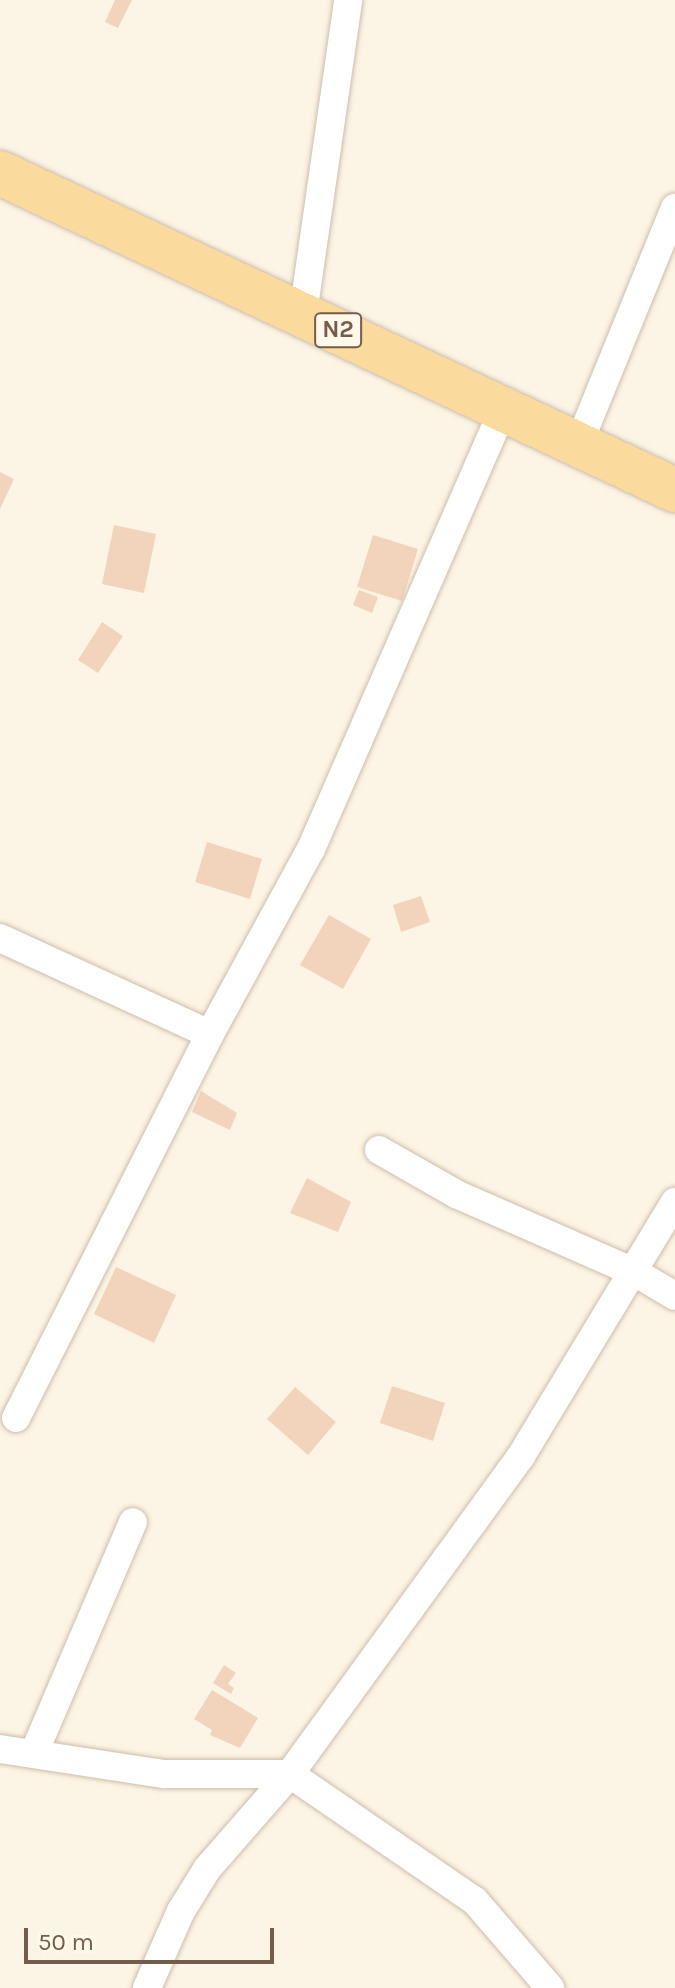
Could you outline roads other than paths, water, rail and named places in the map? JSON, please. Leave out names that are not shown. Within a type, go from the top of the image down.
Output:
[{"type":"main road","name":"N2","points":[[0,173],[504,407],[675,490]]},
{"type":"street","points":[[303,314],[348,0]]},
{"type":"street","points":[[579,443],[675,208]]},
{"type":"street","points":[[16,1418],[210,1034],[311,849],[504,407]]},
{"type":"street","points":[[0,938],[210,1034]]},
{"type":"street","points":[[379,1150],[456,1194],[636,1273],[675,1296]]},
{"type":"street","points":[[147,1988],[181,1911],[207,1869],[290,1774],[521,1456],[636,1273],[675,1202]]},
{"type":"street","points":[[34,1753],[133,1522]]},
{"type":"street","points":[[0,1749],[164,1774],[290,1774],[475,1901],[550,1988]]},
{"type":"street","points":[[513,1988],[521,1958]]}]
